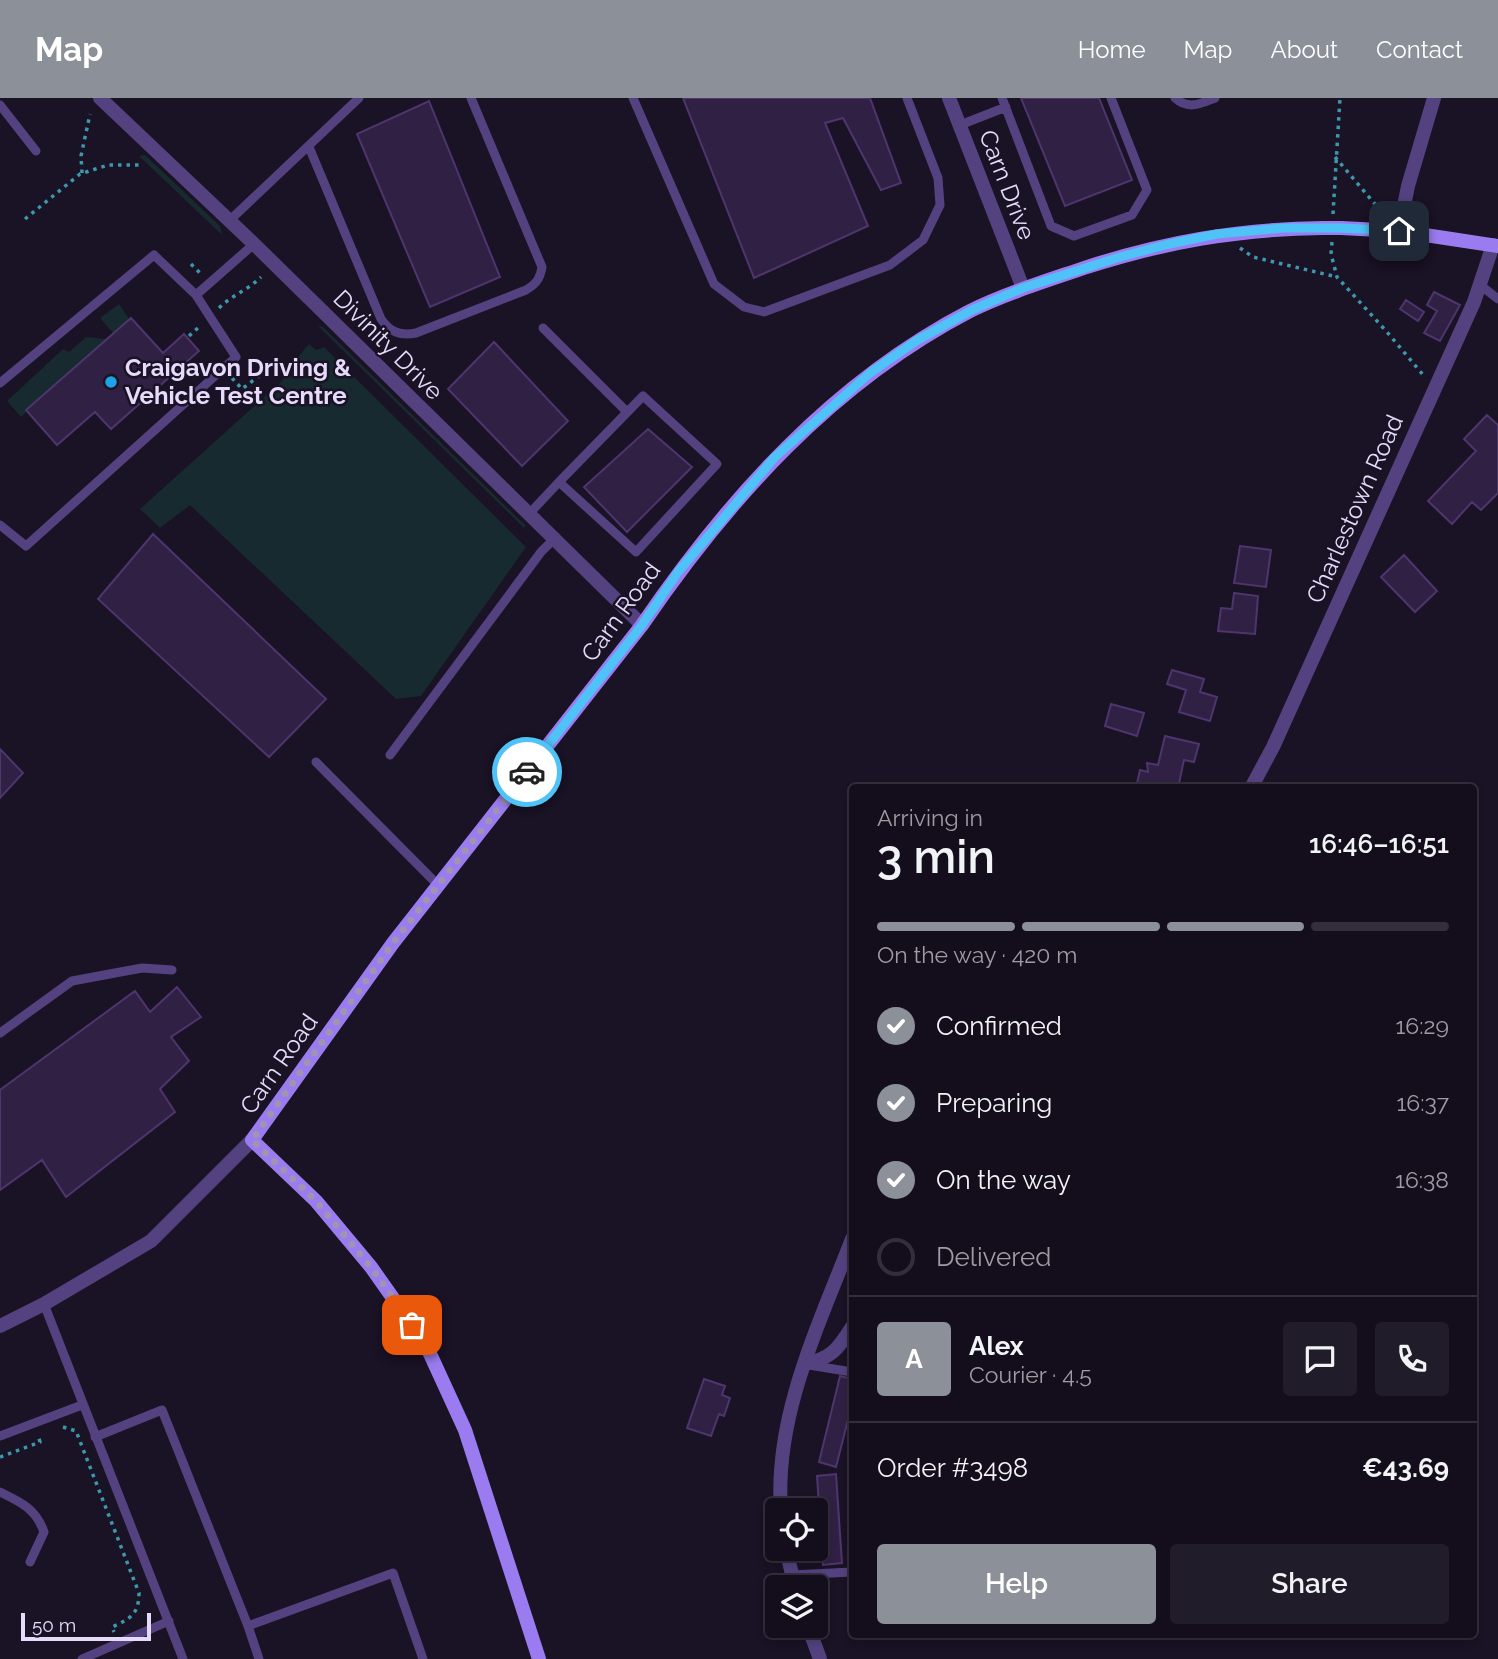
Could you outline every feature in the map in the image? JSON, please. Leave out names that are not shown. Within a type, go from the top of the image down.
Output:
[{"type":"main road","name":"Carn Road","points":[[252,1140],[393,943],[642,625],[678,572],[775,457],[870,373],[916,341],[972,310],[1023,288],[1120,257],[1217,234],[1332,227],[1399,231],[1496,246]]},
{"type":"main road","points":[[252,1140],[316,1201],[371,1267],[426,1345],[466,1430],[539,1659]]},
{"type":"street","name":"Divinity Drive","points":[[100,98],[254,244],[642,625]]},
{"type":"street","name":"Carn Drive","points":[[949,98],[1023,288]]},
{"type":"street","points":[[1399,231],[1408,186],[1434,98]]},
{"type":"street","name":"Charlestown Road","points":[[1253,784],[1273,747],[1496,246]]},
{"type":"street","name":"Carn Road","points":[[0,1326],[44,1304],[151,1241],[252,1140]]},
{"type":"street","points":[[781,1498],[782,1454],[796,1394],[849,1247]]},
{"type":"street","points":[[805,1364],[830,1356],[849,1331]]},
{"type":"street","points":[[812,1638],[820,1659]]},
{"type":"lane","points":[[229,220],[359,98]]},
{"type":"lane","points":[[309,147],[381,319],[393,331],[416,333],[526,290],[534,285],[541,273],[542,267],[471,98]]},
{"type":"lane","points":[[633,98],[714,284],[744,307],[764,312],[890,265],[923,240],[940,205],[939,178],[907,98]]},
{"type":"lane","points":[[960,125],[1004,102],[1051,226],[1074,236],[1132,215],[1147,190],[1111,98]]},
{"type":"lane","points":[[1175,98],[1181,103],[1197,105],[1214,98]]},
{"type":"lane","points":[[0,105],[36,151]]},
{"type":"lane","points":[[196,295],[254,244]]},
{"type":"lane","points":[[0,383],[154,255],[196,295],[236,357],[26,546],[0,525]]},
{"type":"lane","points":[[1480,285],[1498,299]]},
{"type":"lane","points":[[543,328],[627,412]]},
{"type":"lane","points":[[528,515],[559,482],[643,396],[717,464],[636,552],[559,482]]},
{"type":"lane","points":[[390,755],[541,552],[554,540]]},
{"type":"lane","points":[[316,762],[438,884]]},
{"type":"lane","points":[[0,1032],[72,981],[142,968],[172,970]]},
{"type":"lane","points":[[44,1304],[183,1659]]},
{"type":"lane","points":[[805,1364],[849,1371]]},
{"type":"lane","points":[[0,1436],[82,1405]]},
{"type":"lane","points":[[95,1437],[162,1410],[259,1659]]},
{"type":"lane","points":[[0,1492],[23,1503],[38,1517],[44,1532],[30,1562]]},
{"type":"lane","points":[[828,1576],[849,1572]]},
{"type":"lane","points":[[248,1626],[393,1573],[423,1659]]},
{"type":"lane","points":[[82,1659],[169,1621]]},
{"type":"path","points":[[1332,227],[1340,98]]},
{"type":"path","points":[[82,173],[81,156],[90,114]]},
{"type":"path","points":[[1335,157],[1399,231]]},
{"type":"path","points":[[26,219],[82,173],[108,165],[141,165]]},
{"type":"path","points":[[1217,234],[1253,257],[1337,277]]},
{"type":"path","points":[[1332,240],[1331,254],[1337,277],[1388,332],[1434,389]]},
{"type":"path","points":[[189,336],[230,297],[249,289],[261,277]]},
{"type":"path","points":[[223,369],[242,389],[268,369]]},
{"type":"path","points":[[58,1426],[76,1431],[139,1593],[139,1605],[134,1615],[112,1627],[118,1643]]},
{"type":"path","points":[[0,1457],[40,1442],[37,1433],[48,1429]]},
{"type":"green space","points":[[145,155],[220,226],[222,235],[139,156]]},
{"type":"green space","points":[[119,304],[130,320],[113,333],[100,318]]},
{"type":"green space","points":[[318,326],[323,327],[526,526],[524,528]]},
{"type":"green space","points":[[86,337],[106,339],[21,417],[7,401],[63,349],[69,352]]},
{"type":"green space","points":[[309,344],[316,350],[324,347],[526,547],[421,696],[396,699],[190,505],[160,528],[140,509],[282,381],[287,370]]},
{"type":"building","points":[[683,98],[870,98],[901,183],[881,190],[843,118],[825,123],[868,226],[754,278]]},
{"type":"building","points":[[1021,98],[1099,98],[1132,180],[1065,206]]},
{"type":"building","points":[[429,101],[500,277],[430,307],[357,134]]},
{"type":"building","points":[[1434,292],[1460,305],[1440,341],[1424,333],[1437,311],[1427,305]]},
{"type":"building","points":[[1406,300],[1424,312],[1418,321],[1400,309]]},
{"type":"building","name":"Craigavon Driving & Vehicle Test Centre","points":[[131,318],[163,353],[184,334],[199,351],[111,429],[95,412],[57,445],[26,410]]},
{"type":"building","points":[[494,342],[568,421],[522,466],[448,389]]},
{"type":"building","points":[[1487,415],[1498,425],[1498,493],[1481,510],[1472,502],[1452,524],[1428,501],[1476,451],[1464,439]]},
{"type":"building","points":[[648,429],[692,467],[627,532],[584,487]]},
{"type":"building","points":[[153,534],[326,699],[269,757],[98,599]]},
{"type":"building","points":[[1240,546],[1271,550],[1266,587],[1234,583]]},
{"type":"building","points":[[1404,555],[1437,591],[1415,612],[1381,577]]},
{"type":"building","points":[[1234,593],[1258,596],[1255,634],[1218,631],[1221,608],[1232,609]]},
{"type":"building","points":[[1172,670],[1204,679],[1200,692],[1217,697],[1210,721],[1179,712],[1186,690],[1167,684]]},
{"type":"building","points":[[1111,704],[1144,713],[1137,736],[1105,726]]},
{"type":"building","points":[[1165,736],[1199,744],[1194,762],[1184,760],[1179,784],[1137,784],[1140,770],[1148,772],[1147,763],[1158,765]]},
{"type":"building","points":[[0,749],[23,773],[0,798]]},
{"type":"building","points":[[177,987],[201,1017],[171,1037],[189,1061],[160,1089],[175,1112],[66,1197],[42,1160],[0,1190],[0,1090],[135,991],[150,1012]]},
{"type":"building","points":[[840,1376],[849,1378],[849,1416],[836,1467],[819,1462]]},
{"type":"building","points":[[704,1379],[725,1386],[722,1395],[730,1398],[724,1416],[719,1414],[711,1436],[687,1428]]},
{"type":"building","points":[[836,1474],[842,1563],[823,1565],[823,1561],[828,1561],[828,1498],[818,1498],[817,1476]]},
{"type":"way so far","points":[[412,1325],[371,1267],[316,1201],[252,1140],[393,943],[527,772]]},
{"type":"place","name":"Craigavon Driving & Vehicle Test Centre","points":[[111,382]]},
{"type":"route","points":[[527,772],[642,625],[678,572],[775,457],[870,373],[916,341],[972,310],[1023,288],[1165,245],[1217,234],[1283,228],[1399,231]]}]
